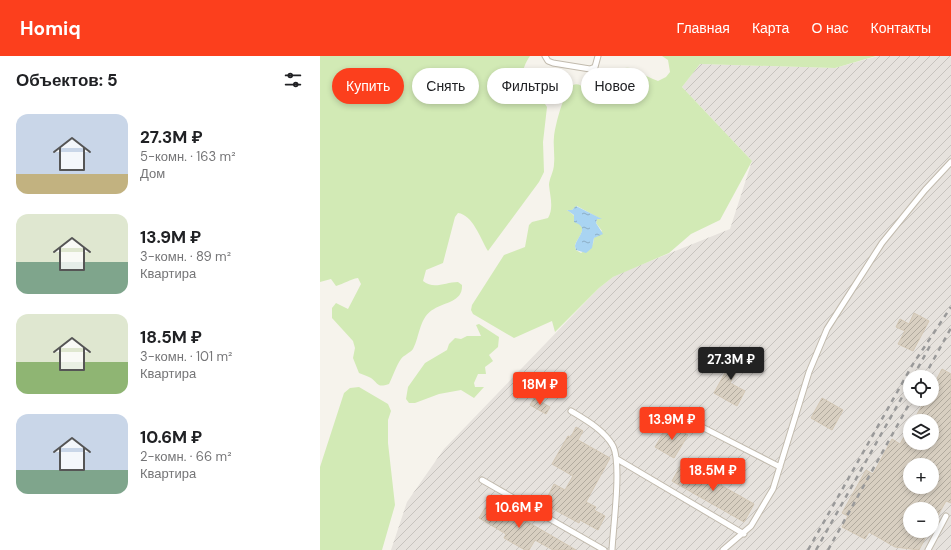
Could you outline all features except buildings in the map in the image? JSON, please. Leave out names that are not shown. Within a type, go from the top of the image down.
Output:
[{"type":"lane","points":[[545,56],[548,61],[553,63],[590,68],[595,67],[598,56]]},
{"type":"lane","points":[[723,550],[744,534],[767,502],[780,467],[809,372],[827,329],[882,244],[925,190],[951,162]]},
{"type":"lane","points":[[571,411],[590,423],[609,440],[616,453],[617,459],[612,550]]},
{"type":"lane","points":[[700,426],[780,467]]},
{"type":"lane","points":[[617,459],[744,534]]},
{"type":"lane","points":[[482,480],[604,550]]},
{"type":"lane","points":[[928,550],[946,516]]},
{"type":"shaded area","points":[[878,56],[951,56],[951,550],[391,550],[407,502],[444,449],[599,288],[613,277],[628,270],[730,229],[752,161],[682,87],[700,64],[835,68]]},
{"type":"green space","points":[[320,56],[530,56],[524,68],[487,68],[487,104],[545,104],[547,107],[543,142],[544,172],[539,182],[488,251],[472,222],[468,218],[458,213],[455,217],[443,263],[426,270],[423,281],[431,285],[458,282],[462,285],[462,291],[460,295],[452,301],[434,309],[425,317],[413,349],[401,359],[389,384],[382,386],[378,385],[371,378],[359,373],[353,358],[355,348],[353,341],[332,318],[332,308],[336,303],[348,309],[361,284],[358,278],[336,286],[331,279],[320,282]]},
{"type":"green space","points":[[662,56],[876,56],[835,68],[700,64],[682,87],[752,161],[720,220],[691,234],[669,253],[613,277],[599,288],[555,332],[552,321],[514,338],[473,314],[471,310],[472,305],[504,255],[525,247],[529,225],[532,222],[548,218],[550,214],[551,202],[549,185],[554,167],[555,132],[562,104],[573,104],[573,85],[576,84],[581,86],[581,104],[649,104],[649,77],[658,81],[666,77],[670,72],[668,60]],"holes":[[[577,206],[601,219],[597,219],[596,223],[602,231],[594,238],[593,244],[581,253],[576,250],[575,246],[582,228],[578,219],[567,210],[572,210]]]},
{"type":"green space","points":[[479,324],[499,337],[498,347],[489,355],[493,361],[485,367],[486,374],[478,374],[474,383],[475,387],[484,387],[474,398],[461,390],[439,394],[415,403],[409,403],[406,399],[408,387],[425,363],[447,350],[449,344],[455,338],[461,339],[467,336],[481,336],[476,325]]},
{"type":"green space","points":[[359,387],[388,404],[391,411],[388,420],[388,443],[395,505],[382,550],[320,550],[320,467],[344,393],[350,388]]},
{"type":"water","points":[[576,206],[602,219],[597,219],[596,223],[603,234],[594,238],[592,248],[586,253],[576,250],[576,242],[582,232],[582,229],[579,224],[574,222],[574,215],[567,210],[572,210]]},
{"type":"railway","points":[[808,550],[913,364],[951,307]]},
{"type":"railway","points":[[928,370],[951,328]]},
{"type":"railway","points":[[917,370],[931,344]]},
{"type":"railway","points":[[816,550],[903,395]]},
{"type":"railway","points":[[828,550],[908,406]]}]
